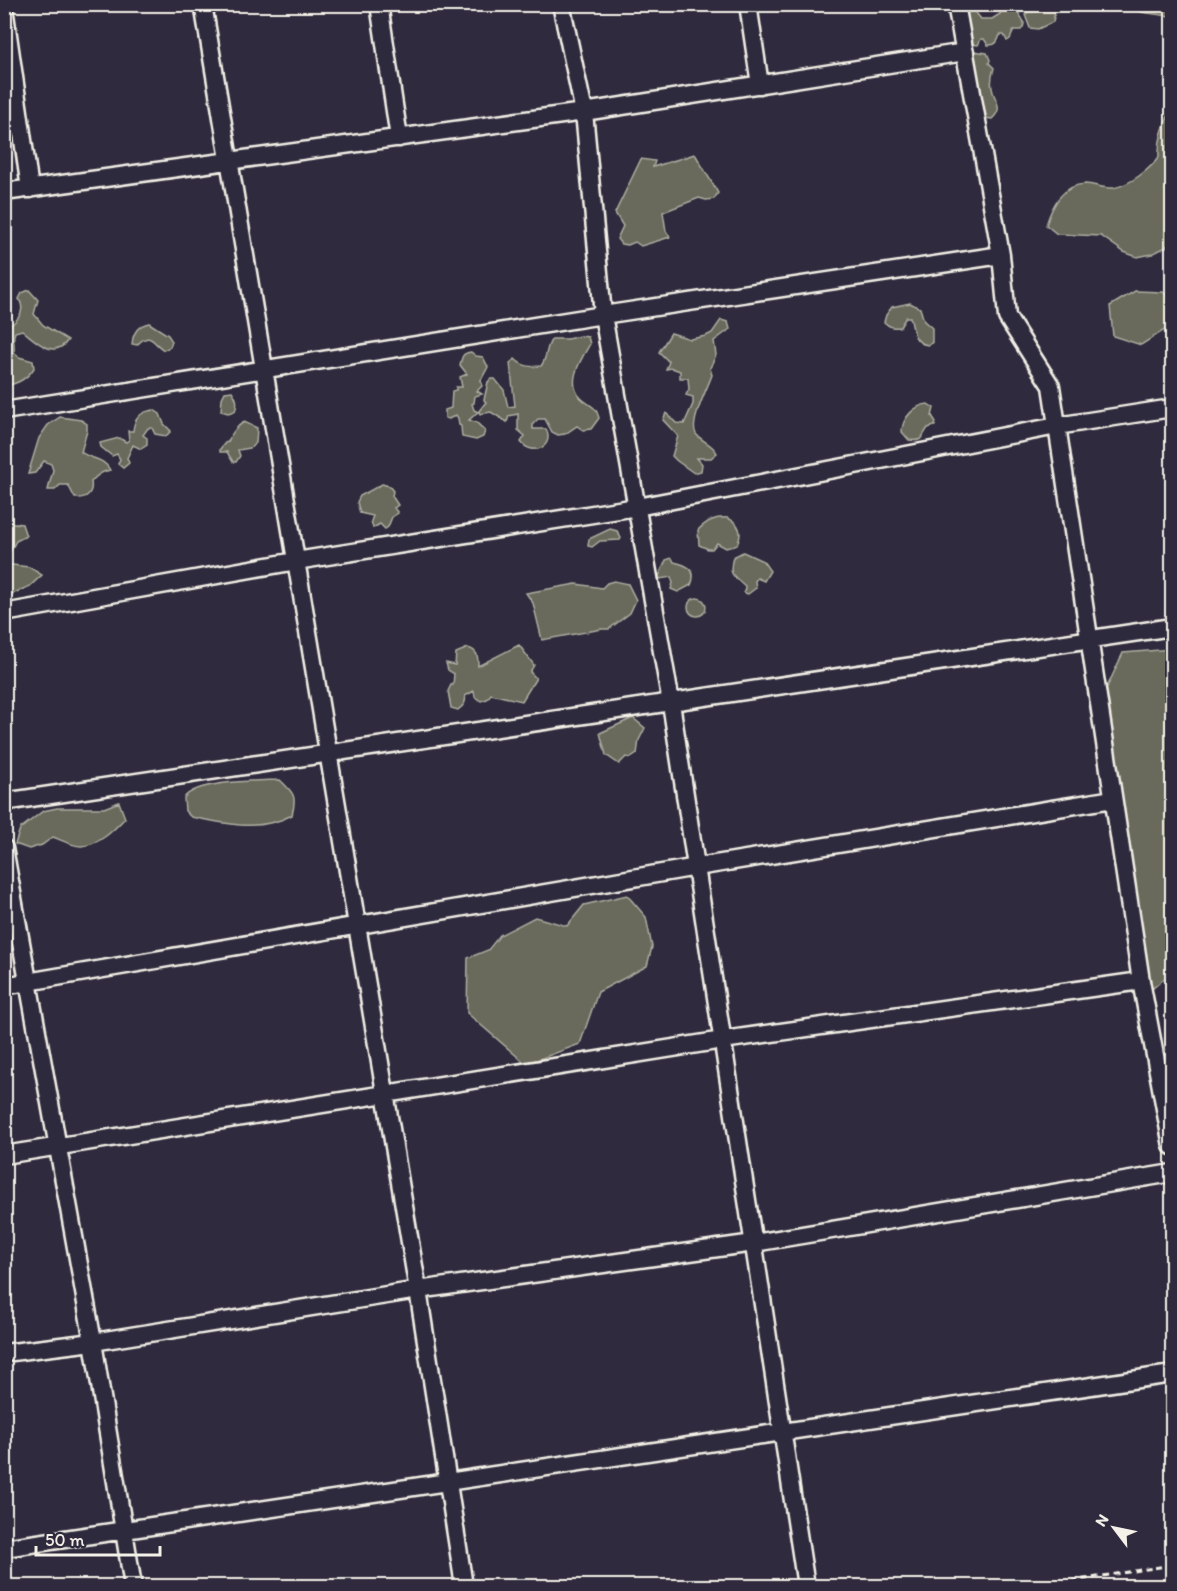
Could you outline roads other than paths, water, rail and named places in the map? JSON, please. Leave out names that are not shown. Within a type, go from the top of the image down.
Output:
[{"type":"street","points":[[203,4],[358,925],[464,1587]]},
{"type":"street","points":[[379,4],[399,138]]},
{"type":"street","points":[[561,4],[584,112],[603,315],[671,703],[806,1587]]},
{"type":"street","points":[[748,4],[760,85]]},
{"type":"street","points":[[956,4],[1001,255],[1007,317],[1051,386],[1141,981],[1173,1146]]},
{"type":"street","points":[[4,7],[30,189]]},
{"type":"street","points":[[4,192],[584,112],[965,52]]},
{"type":"street","points":[[4,411],[603,315],[1001,255]]},
{"type":"street","points":[[4,613],[296,561],[637,507],[1057,426],[1173,408]]},
{"type":"street","points":[[4,802],[1173,627]]},
{"type":"street","points":[[4,986],[697,867],[1113,799]]},
{"type":"street","points":[[4,848],[93,1342],[134,1587]]},
{"type":"street","points":[[4,1155],[723,1040],[1141,981]]},
{"type":"street","points":[[4,1353],[93,1342],[418,1290],[754,1243],[1173,1173]]},
{"type":"street","points":[[4,1548],[1173,1374]]}]
